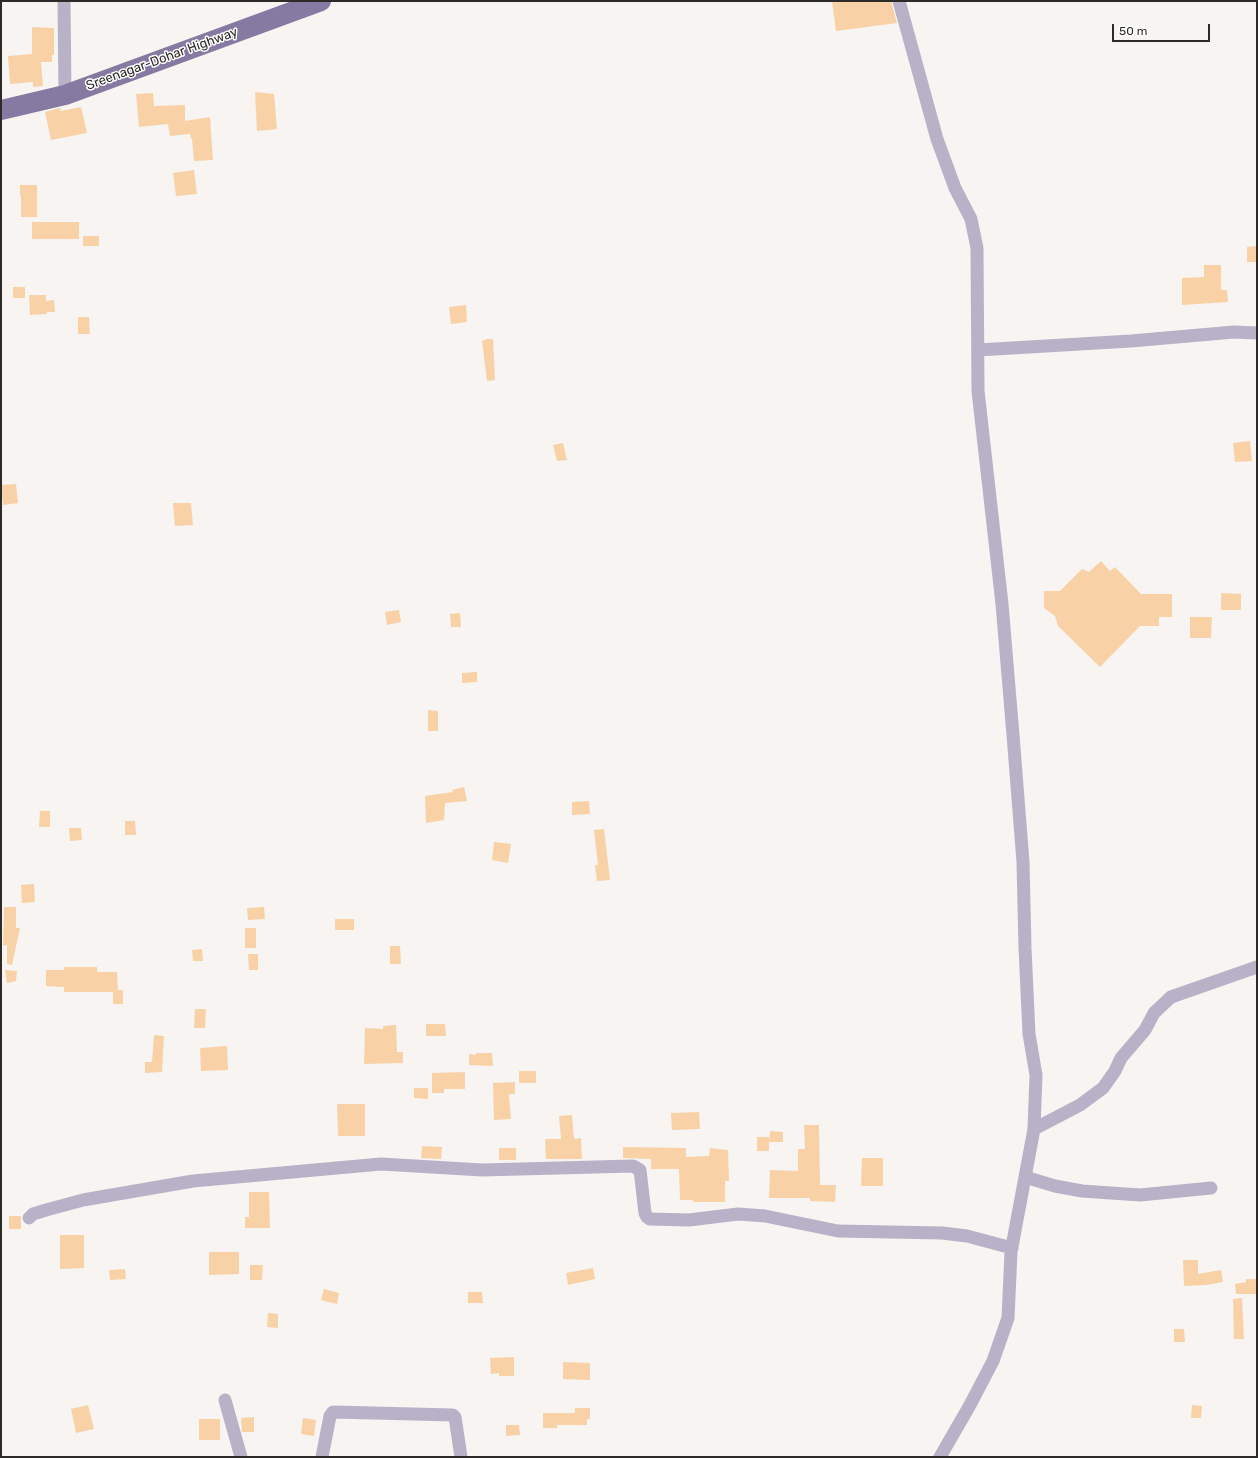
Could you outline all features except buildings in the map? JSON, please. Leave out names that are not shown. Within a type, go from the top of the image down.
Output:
[{"type":"main road","name":"Sreenagar-Dohar Highway","points":[[1,110],[65,95],[321,1]]},
{"type":"street","points":[[64,1],[65,95]]},
{"type":"street","points":[[899,1],[937,140],[955,188],[971,219],[977,248],[978,391],[1002,604],[1023,862],[1029,1034],[1036,1076],[1034,1129],[1012,1248],[1008,1318],[993,1361],[940,1457]]},
{"type":"street","points":[[978,350],[1234,332],[1257,333]]},
{"type":"street","points":[[1034,1129],[1080,1105],[1104,1088],[1116,1071],[1121,1058],[1145,1030],[1154,1013],[1171,997],[1257,967]]},
{"type":"street","points":[[29,1218],[33,1214],[83,1200],[193,1181],[381,1164],[482,1170],[633,1166],[640,1170],[645,1213],[650,1219],[689,1220],[738,1214],[765,1216],[838,1231],[942,1233],[967,1236],[1012,1248]]},
{"type":"street","points":[[1025,1177],[1055,1186],[1082,1191],[1140,1195],[1211,1188]]},
{"type":"street","points":[[225,1400],[241,1457]]},
{"type":"street","points":[[322,1457],[330,1416],[333,1412],[453,1415],[455,1417],[461,1457]]}]
